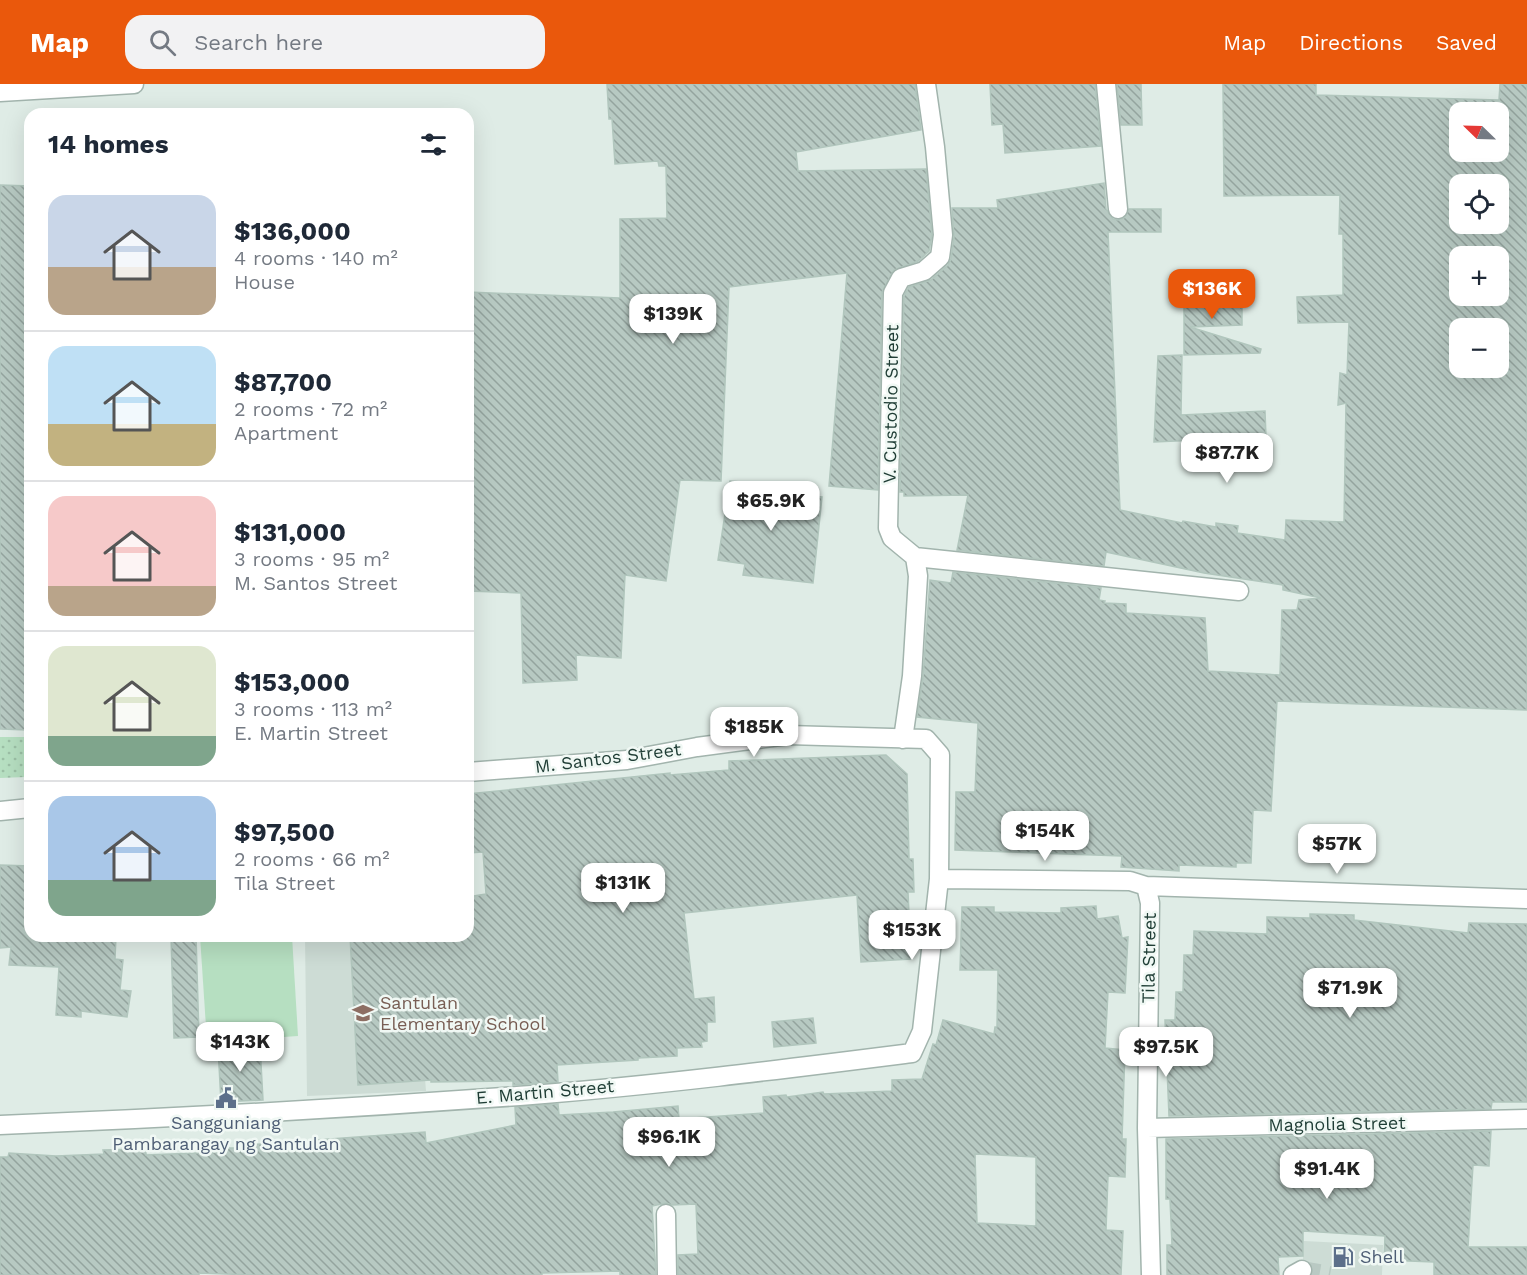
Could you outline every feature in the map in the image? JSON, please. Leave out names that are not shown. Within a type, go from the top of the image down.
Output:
[{"type":"street","points":[[0,92],[134,84]]},
{"type":"street","name":"V. Custodio Street","points":[[915,557],[892,538],[888,528],[892,317],[893,293],[901,278],[924,271],[940,257],[942,235],[935,147],[926,84]]},
{"type":"street","points":[[1106,84],[1118,209]]},
{"type":"street","points":[[903,739],[912,676],[918,576],[915,557],[1239,591]]},
{"type":"street","name":"M. Santos Street","points":[[474,772],[627,759],[789,735],[926,739],[940,755],[939,879]]},
{"type":"street","points":[[0,811],[24,809]]},
{"type":"street","name":"Tila Street","points":[[939,879],[1130,882],[1146,886],[1149,903],[1147,1128],[1151,1275]]},
{"type":"street","name":"E. Martin Street","points":[[0,1125],[164,1118],[534,1095],[747,1074],[912,1053],[922,1031],[939,879]]},
{"type":"street","points":[[1146,886],[1527,899]]},
{"type":"street","name":"Magnolia Street","points":[[1147,1128],[1527,1119]]},
{"type":"street","points":[[666,1214],[667,1275]]},
{"type":"shaded area","name":"Santulan Elementary School","points":[[305,942],[414,942],[426,1091],[307,1096]]},
{"type":"shaded area","name":"Shell","points":[[1304,1241],[1383,1245],[1382,1275],[1302,1275]]},
{"type":"green space","points":[[0,737],[24,737],[24,777],[0,778]]},
{"type":"green space","points":[[200,942],[292,942],[298,1036],[207,1042]]},
{"type":"building","points":[[607,84],[915,84],[921,130],[796,152],[798,171],[926,169],[932,235],[929,251],[918,261],[894,270],[882,292],[878,490],[829,486],[847,273],[729,287],[721,481],[680,480],[666,581],[625,575],[621,658],[576,655],[577,680],[523,683],[521,593],[474,591],[474,292],[620,298],[620,219],[667,218],[666,166],[659,166],[658,161],[615,164],[612,119],[609,119]]},
{"type":"building","points":[[990,84],[1095,84],[1101,146],[1005,153],[1003,124],[992,125]]},
{"type":"building","points":[[1117,84],[1141,84],[1142,125],[1121,125]]},
{"type":"building","points":[[1223,84],[1316,84],[1316,95],[1499,100],[1500,84],[1527,84],[1527,710],[1277,701],[1271,811],[1253,810],[1251,863],[1236,863],[1236,867],[1179,865],[1179,871],[1121,867],[1122,856],[955,850],[956,792],[975,792],[978,723],[917,717],[923,677],[930,580],[951,583],[953,572],[1101,588],[1099,600],[1105,601],[1104,603],[1126,604],[1126,613],[1205,618],[1208,671],[1280,675],[1282,610],[1297,610],[1299,600],[1321,598],[1283,590],[1283,585],[1204,573],[1106,552],[1104,566],[957,550],[968,495],[904,496],[904,492],[900,492],[904,296],[909,287],[931,280],[948,265],[954,237],[952,208],[998,208],[997,200],[1104,183],[1106,209],[1113,219],[1124,218],[1129,209],[1161,209],[1161,232],[1108,232],[1120,510],[1182,523],[1183,521],[1216,527],[1216,523],[1238,526],[1237,533],[1285,540],[1286,520],[1344,522],[1346,403],[1338,405],[1340,373],[1347,375],[1349,322],[1298,323],[1297,297],[1343,295],[1343,234],[1339,234],[1340,195],[1224,196]]},
{"type":"building","points":[[0,185],[24,186],[24,730],[0,729]]},
{"type":"building","points":[[1184,285],[1234,285],[1234,291],[1242,291],[1242,325],[1190,327],[1261,349],[1260,353],[1184,355]]},
{"type":"building","points":[[1182,355],[1181,415],[1265,411],[1266,437],[1154,442],[1158,356]]},
{"type":"building","points":[[730,481],[784,486],[784,493],[822,497],[813,583],[743,575],[745,564],[718,560]]},
{"type":"building","points":[[886,755],[907,774],[909,859],[913,859],[914,892],[908,892],[911,959],[861,962],[857,895],[684,913],[694,999],[714,997],[715,1022],[707,1022],[707,1041],[701,1042],[702,1047],[677,1048],[677,1056],[557,1065],[558,1082],[513,1085],[513,1081],[431,1082],[431,1080],[358,1085],[350,942],[474,942],[474,896],[486,894],[483,852],[474,853],[474,793],[670,773],[670,775],[729,770],[729,761]]},
{"type":"building","points":[[0,865],[24,866],[24,942],[116,942],[115,959],[123,960],[120,990],[131,991],[127,1017],[81,1011],[81,1017],[56,1015],[59,967],[9,965],[11,947],[0,948]]},
{"type":"building","points":[[1096,906],[1097,919],[1118,916],[1122,938],[1128,937],[1125,993],[1108,992],[1105,1048],[1125,1050],[1122,1139],[1126,1139],[1125,1177],[1108,1176],[1106,1230],[1123,1231],[1121,1275],[678,1275],[678,1255],[698,1254],[696,1204],[666,1203],[652,1206],[656,1275],[620,1275],[620,1271],[542,1273],[542,1275],[199,1273],[199,1275],[0,1275],[0,1157],[8,1157],[9,1153],[56,1156],[104,1154],[103,1150],[146,1149],[146,1155],[223,1152],[223,1148],[246,1148],[246,1145],[425,1132],[426,1143],[516,1125],[515,1107],[558,1104],[559,1115],[678,1106],[679,1119],[764,1113],[763,1097],[786,1095],[787,1097],[823,1092],[824,1094],[892,1091],[892,1080],[922,1079],[943,1020],[994,1034],[995,1027],[997,1027],[998,970],[960,970],[962,907],[994,907],[994,912],[1061,913],[1061,908]],"holes":[[[975,1154],[1036,1157],[1036,1226],[977,1223]]]},
{"type":"building","points":[[1310,914],[1354,915],[1354,920],[1468,933],[1469,923],[1527,924],[1527,1102],[1492,1102],[1491,1109],[1169,1116],[1165,1020],[1175,1020],[1176,992],[1183,992],[1184,955],[1193,955],[1194,931],[1267,934],[1267,917],[1310,918]]},
{"type":"building","points":[[171,942],[196,942],[199,1037],[174,1038]]},
{"type":"building","points":[[813,1018],[816,1043],[774,1047],[772,1022]]},
{"type":"building","points":[[260,1045],[263,1100],[221,1102],[218,1047]]},
{"type":"building","points":[[1491,1131],[1489,1166],[1473,1165],[1468,1247],[1527,1247],[1527,1275],[1434,1275],[1434,1262],[1384,1260],[1385,1236],[1303,1231],[1303,1256],[1278,1257],[1279,1275],[1167,1275],[1167,1245],[1172,1245],[1170,1199],[1166,1199],[1166,1139]]},
{"type":"tunnel","points":[[1302,1270],[1330,1275]]},
{"type":"place","name":"Santulan Elementary School","points":[[363,1013]]},
{"type":"place","name":"Sangguniang Pambarangay ng Santulan","points":[[226,1098]]},
{"type":"place","name":"Shell","points":[[1343,1257]]}]
